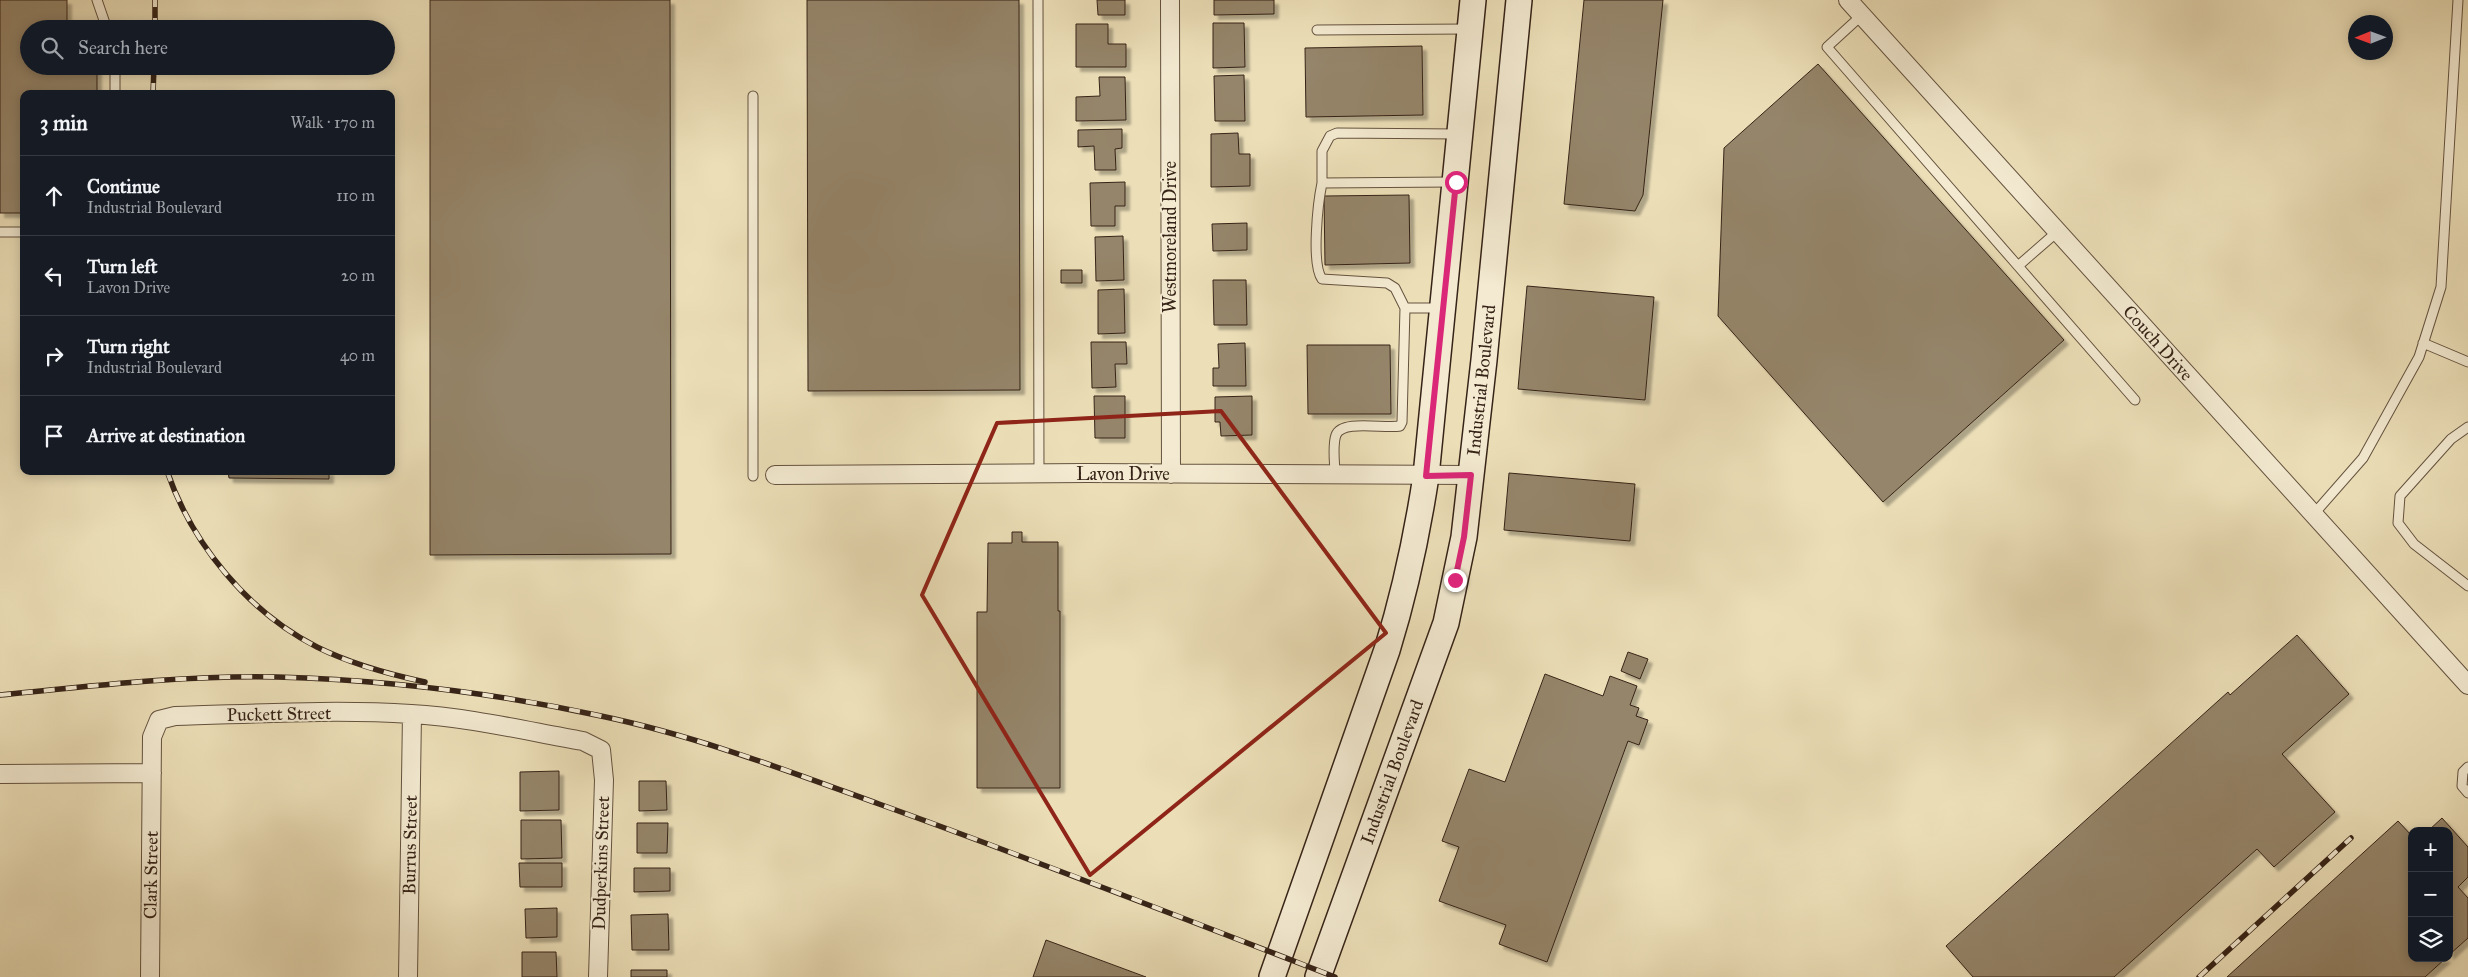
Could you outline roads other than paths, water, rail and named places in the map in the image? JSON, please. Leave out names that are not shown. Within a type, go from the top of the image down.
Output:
[{"type":"main road","points":[[1272,977],[1400,608],[1413,554],[1426,476],[1473,0]]},
{"type":"main road","name":"Industrial Boulevard","points":[[1318,977],[1446,623],[1464,537],[1519,0]]},
{"type":"street","name":"Westmoreland Drive","points":[[1170,0],[1171,474]]},
{"type":"street","name":"Couch Drive","points":[[1848,0],[2314,515],[2466,678]]},
{"type":"street","name":"Lavon Drive","points":[[775,475],[1471,475]]},
{"type":"street","name":"Puckett Street","points":[[152,773],[152,737],[159,720],[175,716],[412,714],[460,720],[583,741],[601,750]]},
{"type":"street","name":"Burrus Street","points":[[408,977],[412,714]]},
{"type":"street","name":"Dudperkins Street","points":[[598,977],[604,780],[601,750]]},
{"type":"street","points":[[0,774],[152,773]]},
{"type":"street","name":"Clark Street","points":[[150,977],[152,773]]},
{"type":"lane","points":[[97,0],[104,20]]},
{"type":"lane","points":[[1038,0],[1039,474]]},
{"type":"lane","points":[[2314,515],[2363,458],[2419,357],[2441,287],[2458,0]]},
{"type":"lane","points":[[1862,15],[1826,47],[2134,400]]},
{"type":"lane","points":[[1317,30],[1470,29]]},
{"type":"lane","points":[[115,75],[115,90]]},
{"type":"lane","points":[[753,96],[753,476]]},
{"type":"lane","points":[[1335,475],[1336,436],[1340,430],[1347,426],[1392,428],[1400,426],[1402,422],[1405,308],[1395,288],[1387,283],[1322,279],[1318,267],[1317,207],[1322,183],[1322,151],[1330,136],[1337,134],[1460,134]]},
{"type":"lane","points":[[1322,183],[1456,182]]},
{"type":"lane","points":[[0,232],[20,232]]},
{"type":"lane","points":[[2018,266],[2057,232]]},
{"type":"lane","points":[[1405,308],[1443,308]]},
{"type":"lane","points":[[2424,343],[2468,362]]},
{"type":"lane","points":[[2468,426],[2451,439],[2400,496],[2398,523],[2414,544],[2468,586]]},
{"type":"lane","points":[[2468,767],[2463,772],[2462,786],[2468,793]]},
{"type":"railway","points":[[155,0],[155,20]]},
{"type":"railway","points":[[153,90],[154,75]]},
{"type":"railway","points":[[169,475],[191,524],[207,550],[225,573],[268,615],[317,647],[343,659],[397,676],[425,682]]},
{"type":"railway","points":[[0,695],[173,679],[277,677],[359,681],[440,689],[481,694],[601,716],[707,744],[776,767],[1050,867],[1335,977]]},
{"type":"railway","points":[[2199,977],[2351,838]]}]
